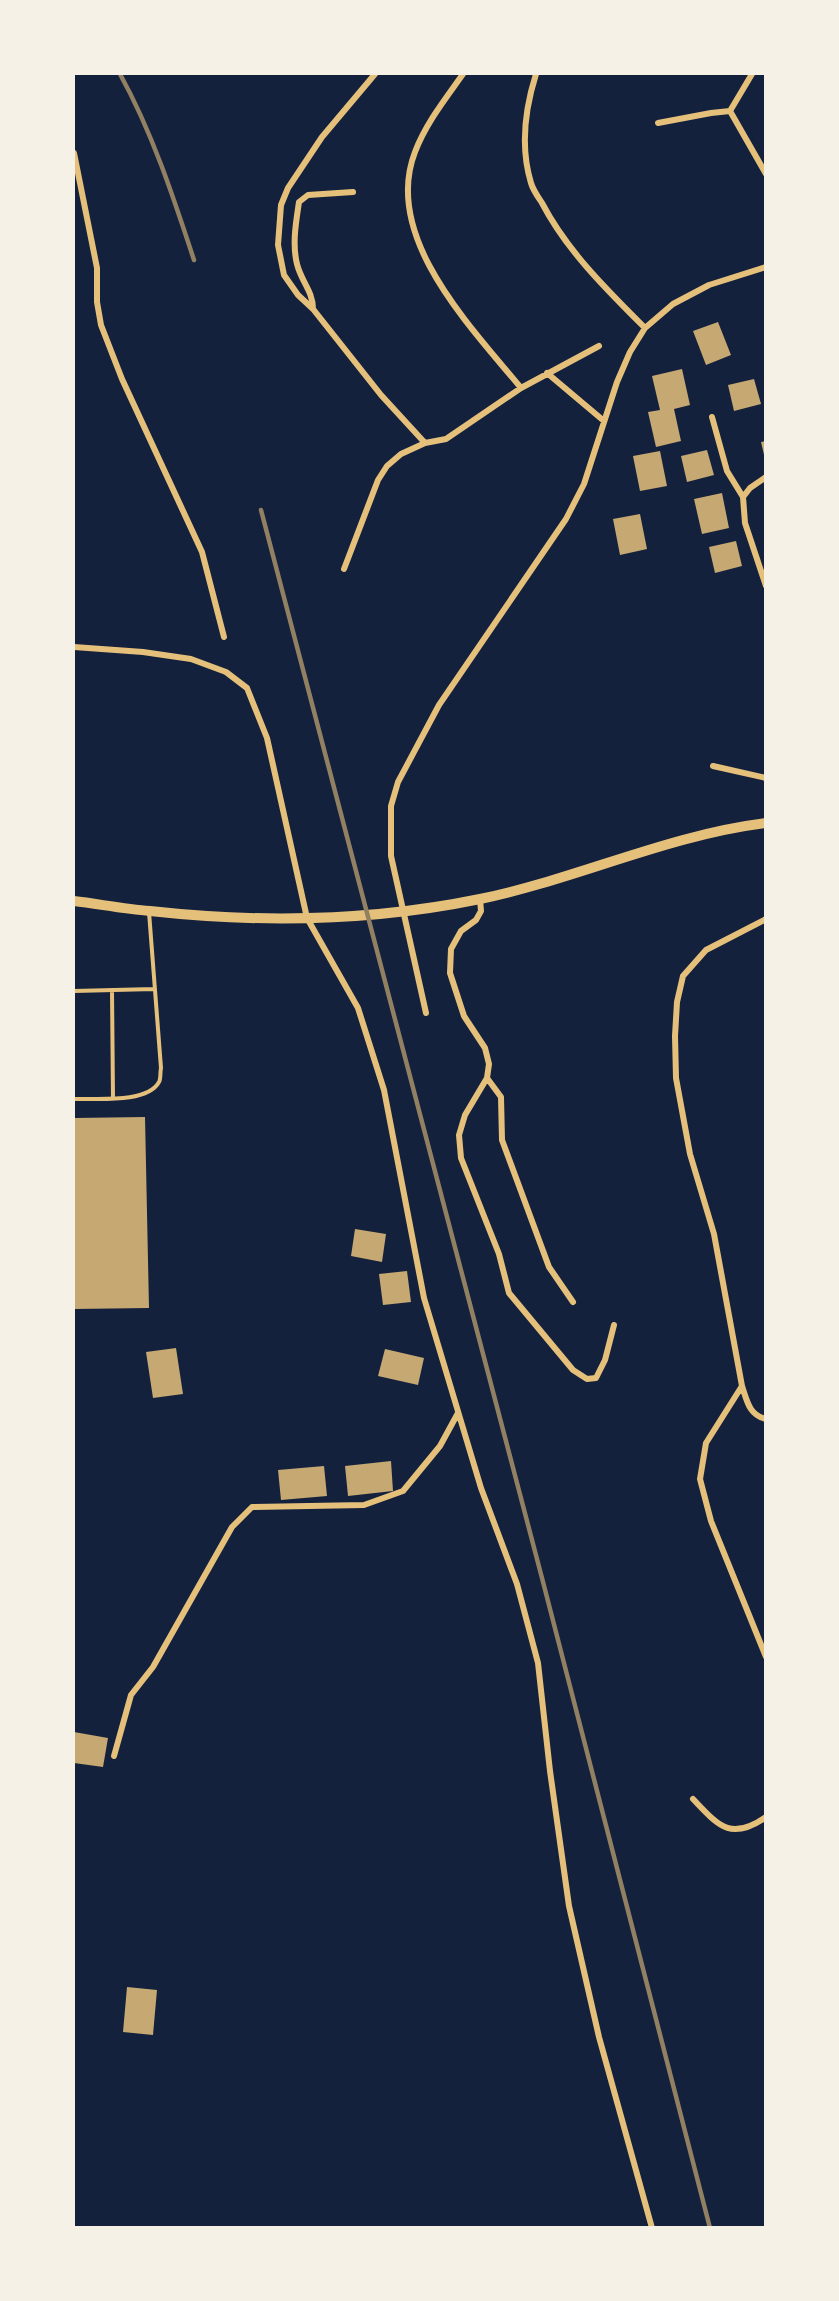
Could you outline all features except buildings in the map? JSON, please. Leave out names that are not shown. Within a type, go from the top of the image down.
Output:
[{"type":"street","points":[[375,74],[311,152],[288,188],[281,205],[278,245],[284,275],[298,295],[313,309],[381,395],[425,443]]},
{"type":"street","points":[[463,74],[433,117],[415,153],[406,190],[414,233],[442,288],[521,388]]},
{"type":"street","points":[[536,74],[528,101],[524,140],[531,183],[551,220],[594,277],[645,327]]},
{"type":"street","points":[[730,111],[752,74]]},
{"type":"street","points":[[657,123],[730,111]]},
{"type":"street","points":[[730,111],[765,174]]},
{"type":"street","points":[[74,153],[76,184],[97,268],[97,302],[101,325],[122,379],[202,552],[224,637]]},
{"type":"street","points":[[313,309],[313,297],[297,265],[294,230],[299,202],[308,195],[353,192]]},
{"type":"street","points":[[426,1013],[391,856],[392,806],[398,782],[439,705],[566,519],[584,484],[604,421],[630,352],[645,327],[672,304],[709,285],[765,267]]},
{"type":"street","points":[[344,569],[378,480],[387,466],[401,454],[425,443],[446,439],[521,388],[599,346]]},
{"type":"street","points":[[547,373],[604,421]]},
{"type":"street","points":[[712,417],[727,471],[743,497],[745,523],[765,586]]},
{"type":"street","points":[[743,497],[750,488],[765,477]]},
{"type":"street","points":[[74,647],[142,652],[190,659],[226,672],[247,688],[267,738],[307,918],[358,1008],[384,1090],[424,1298],[481,1488],[517,1584],[538,1663],[569,1906],[599,2037],[652,2228]]},
{"type":"street","points":[[713,766],[765,778]]},
{"type":"street","points":[[74,901],[149,911],[271,919],[383,912],[480,899],[567,876],[728,828],[765,823]]},
{"type":"street","points":[[480,899],[481,911],[476,920],[461,931],[451,949],[450,973],[464,1016],[485,1048],[489,1064],[487,1078],[465,1115],[459,1135],[461,1158],[499,1254],[509,1293],[573,1370],[587,1379],[596,1378],[605,1360],[614,1325]]},
{"type":"street","points":[[765,919],[706,950],[682,976],[677,1002],[675,1036],[676,1078],[688,1143],[714,1234],[742,1386],[749,1408],[758,1417],[765,1419]]},
{"type":"street","points":[[487,1078],[501,1097],[502,1140],[549,1267],[573,1302]]},
{"type":"street","points":[[742,1386],[706,1443],[700,1479],[711,1521],[751,1616],[765,1657]]},
{"type":"street","points":[[114,1756],[131,1695],[153,1667],[232,1527],[252,1507],[364,1505],[403,1491],[440,1446],[458,1413]]},
{"type":"street","points":[[693,1799],[716,1823],[729,1830],[752,1826],[765,1817]]},
{"type":"lane","points":[[74,1099],[139,1097],[159,1082],[161,1068],[149,911]]},
{"type":"lane","points":[[74,991],[154,989]]},
{"type":"lane","points":[[112,990],[113,1098]]},
{"type":"railway","points":[[120,74],[152,141],[194,260]]},
{"type":"railway","points":[[261,510],[542,1578],[710,2228]]}]
